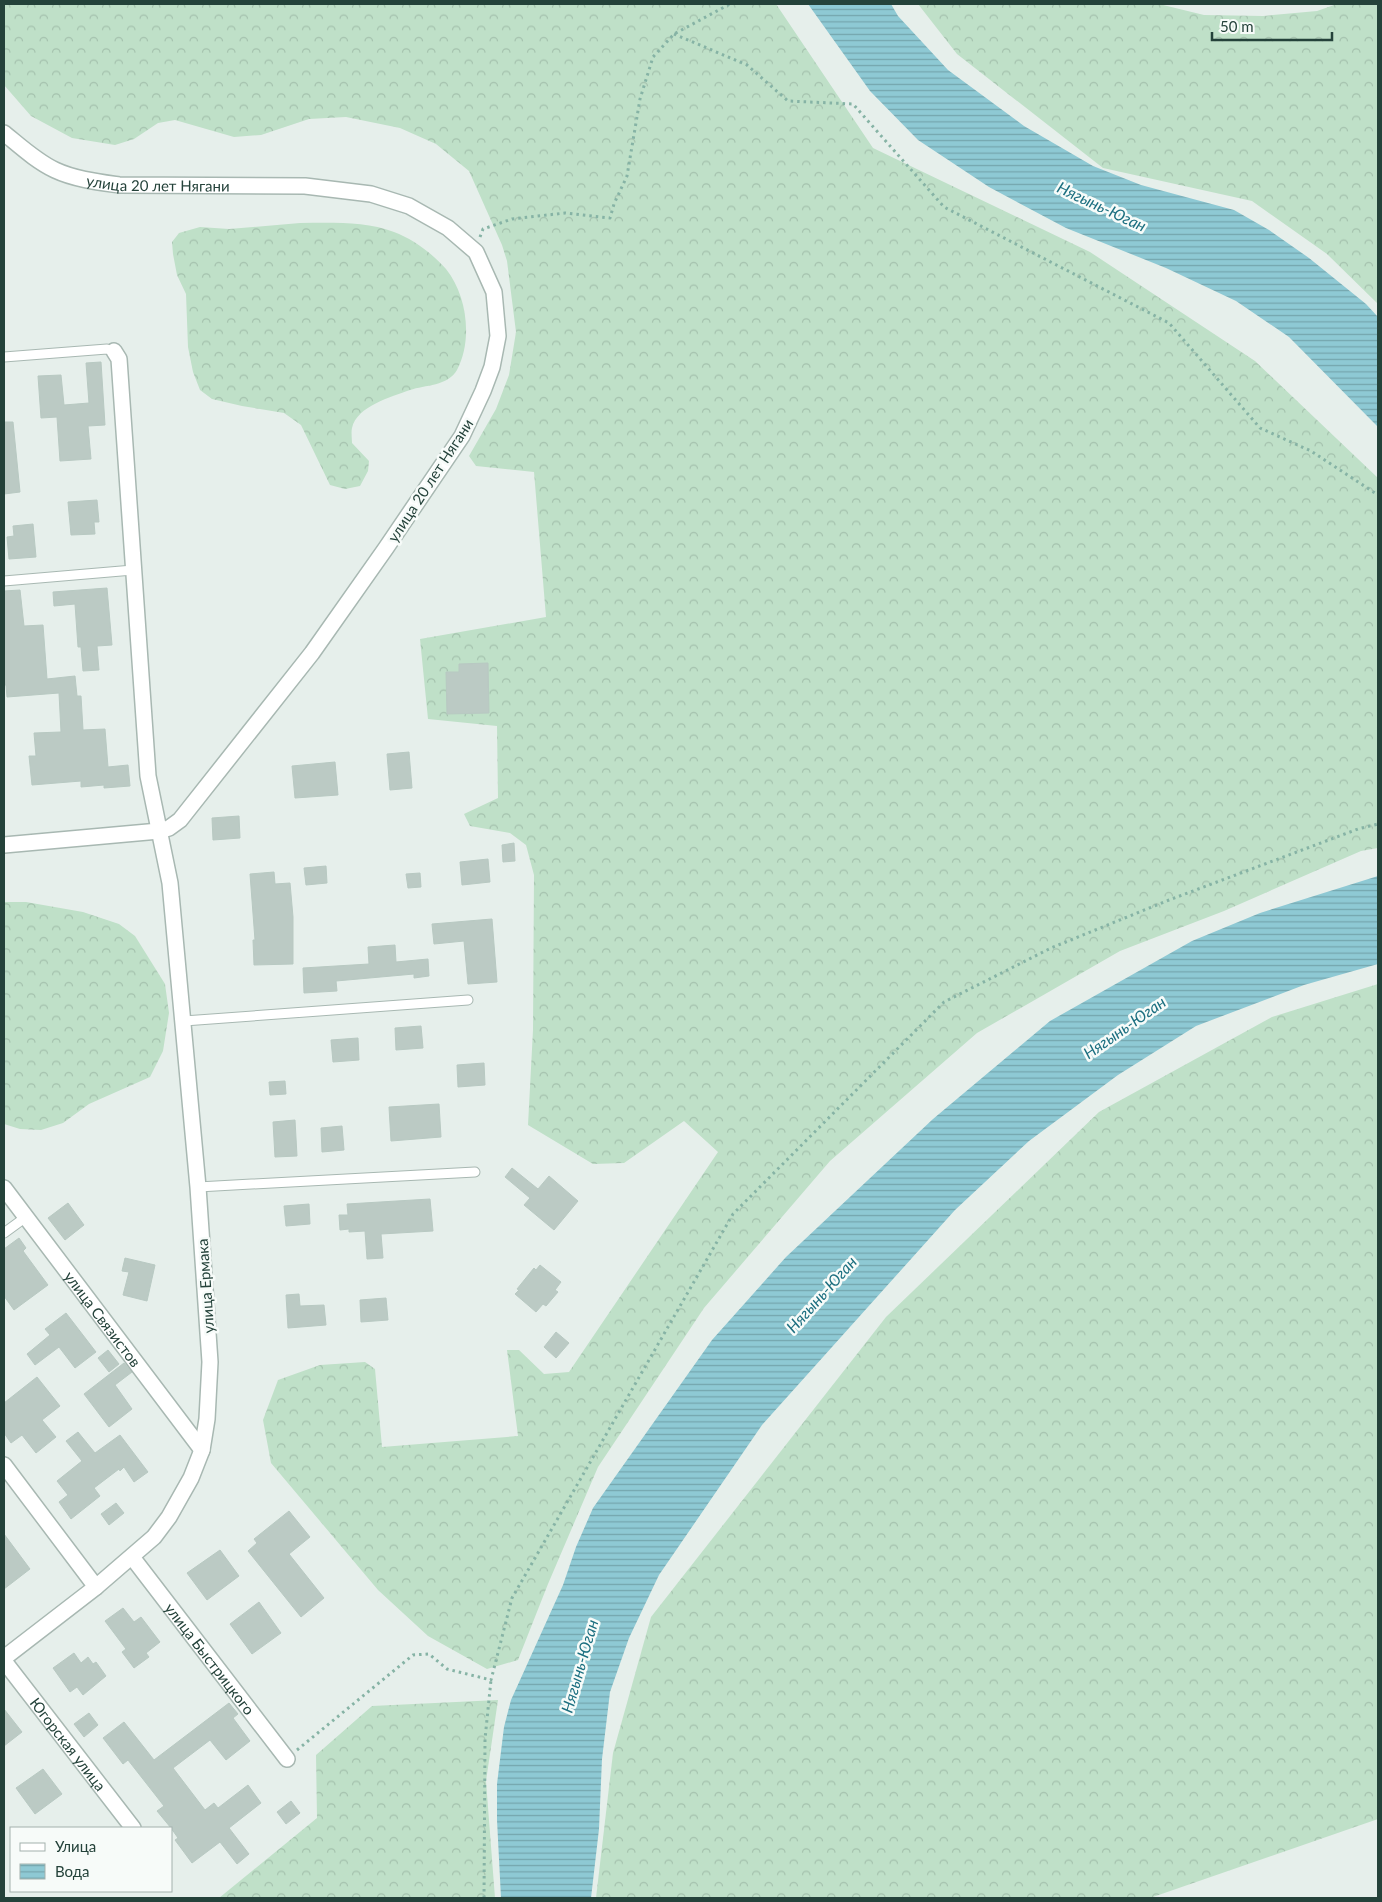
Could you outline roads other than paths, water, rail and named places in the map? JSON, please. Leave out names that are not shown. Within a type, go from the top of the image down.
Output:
[{"type":"street","name":"улица 20 лет Нягани","points":[[4,133],[30,154],[55,170],[92,181],[119,185],[306,186],[371,194],[409,206],[448,228],[476,252],[494,292],[498,336],[492,367],[462,436],[312,653],[180,820],[159,832],[4,845]]},
{"type":"street","name":"улица Ермака","points":[[4,1659],[96,1587],[154,1537],[169,1517],[191,1478],[202,1450],[207,1419],[210,1362],[184,1022],[167,861],[148,776],[119,359],[114,351]]},
{"type":"street","name":"улица Связистов","points":[[4,1188],[202,1450]]},
{"type":"street","points":[[4,1465],[96,1587]]},
{"type":"street","name":"улица Быстрицкого","points":[[132,1557],[287,1759]]},
{"type":"street","name":"Югорская улица","points":[[4,1659],[132,1827]]},
{"type":"lane","points":[[4,357],[107,349],[114,351]]},
{"type":"lane","points":[[4,581],[133,570]]},
{"type":"lane","points":[[184,1022],[468,1000]]},
{"type":"lane","points":[[198,1186],[475,1172]]},
{"type":"lane","points":[[4,1233],[26,1217]]},
{"type":"water","name":"Нягынь-Юган","points":[[808,4],[891,4],[898,16],[948,70],[1024,126],[1093,166],[1141,185],[1234,210],[1269,230],[1309,258],[1366,304],[1378,317],[1378,427],[1289,337],[1236,301],[1166,268],[1066,228],[989,187],[918,140],[870,91]]},
{"type":"water","name":"Нягынь-Юган","points":[[1378,876],[1378,964],[1304,985],[1196,1026],[1118,1075],[1029,1141],[955,1210],[762,1425],[659,1575],[629,1638],[610,1692],[602,1759],[599,1829],[591,1898],[501,1898],[497,1784],[504,1727],[511,1700],[563,1585],[576,1547],[593,1508],[712,1340],[786,1257],[933,1119],[1050,1021],[1192,941],[1260,913]]}]
